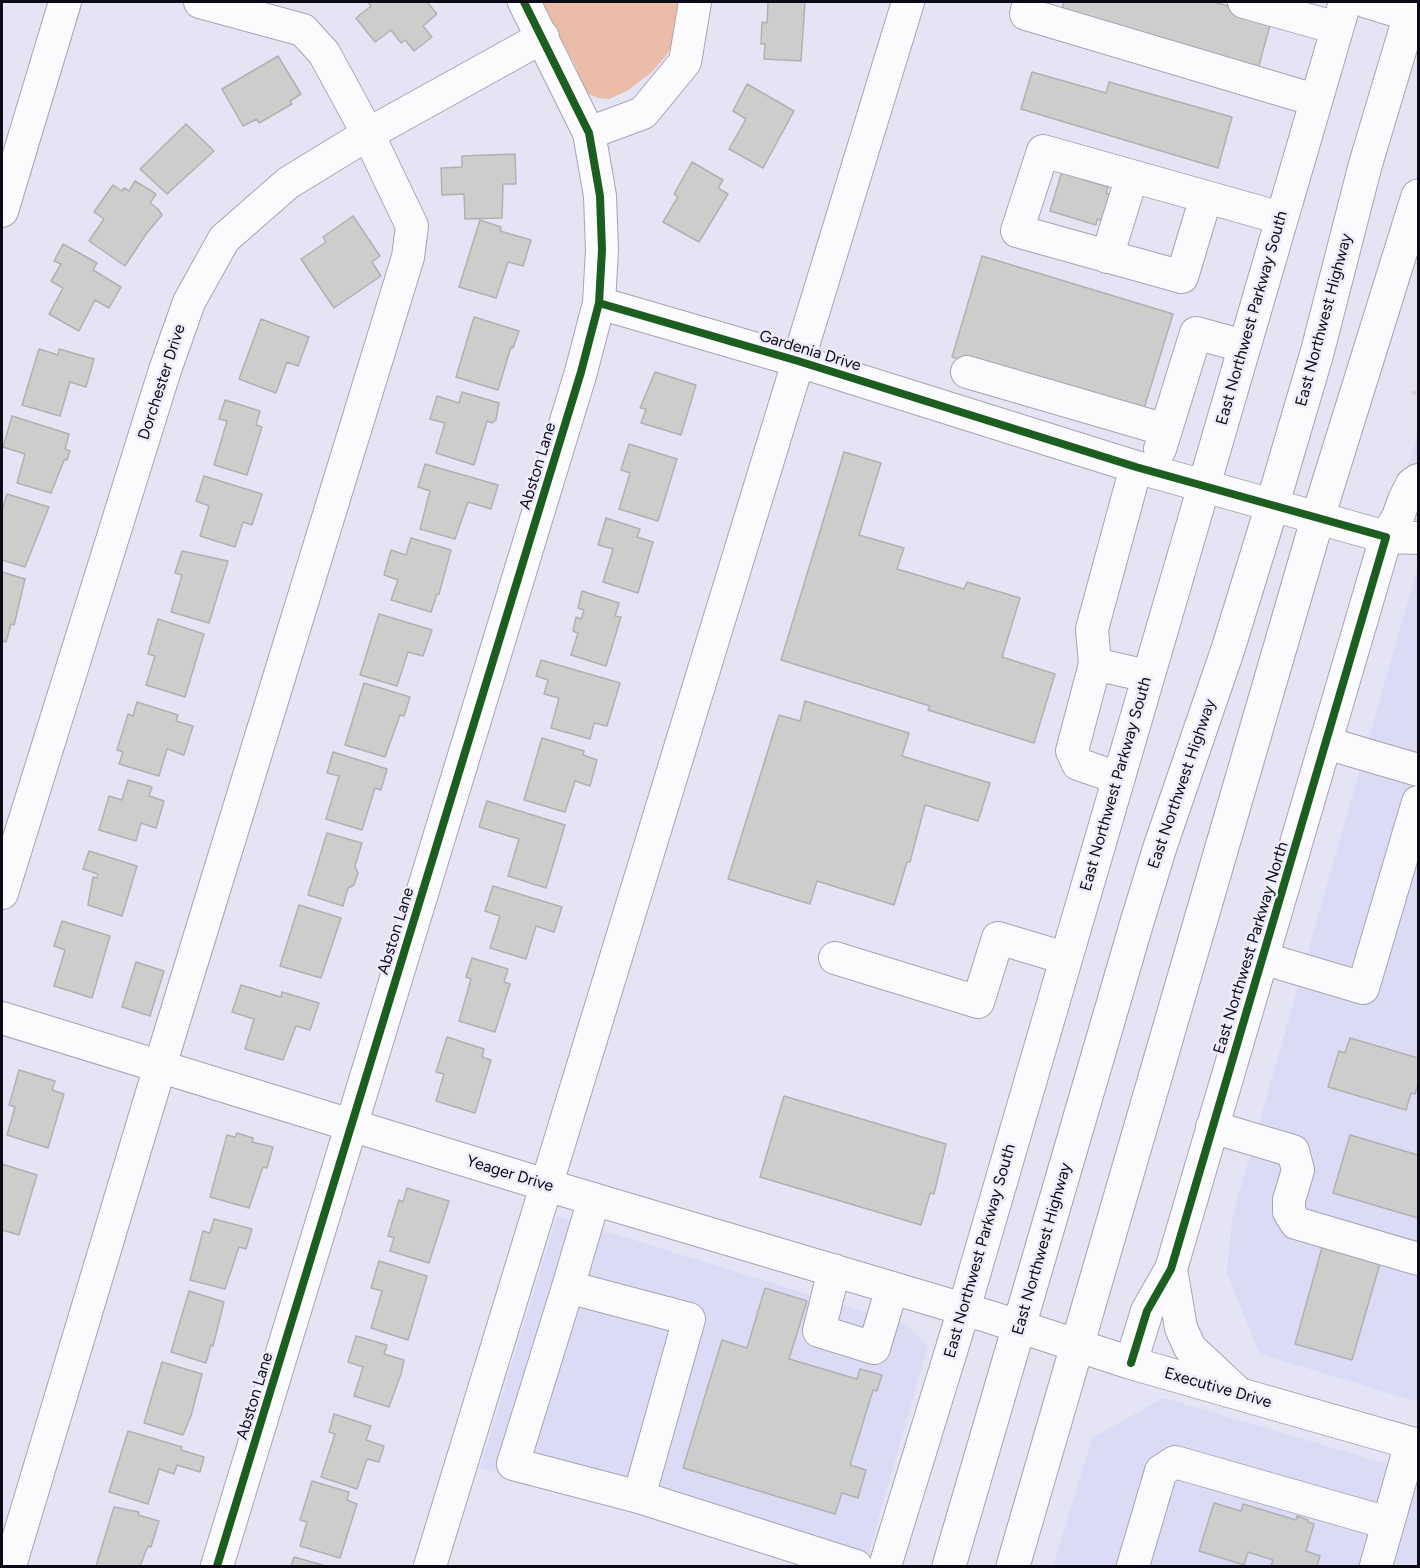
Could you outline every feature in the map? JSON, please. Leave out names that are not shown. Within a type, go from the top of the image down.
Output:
[{"type":"main road","name":"East Northwest Highway","points":[[949,1566],[1160,847],[1228,650],[1272,506],[1317,353],[1365,166],[1412,8]]},
{"type":"main road","points":[[1012,1566],[1318,517],[1419,196]]},
{"type":"street","points":[[2,211],[65,2]]},
{"type":"street","points":[[10,1566],[160,1066],[408,257],[412,226],[368,134],[324,53],[303,30],[200,2]]},
{"type":"street","points":[[524,2],[589,133],[600,196],[602,250],[599,303]]},
{"type":"street","points":[[589,133],[643,113],[685,62],[695,2]]},
{"type":"street","points":[[429,1566],[908,2]]},
{"type":"street","points":[[1029,2],[1026,14],[1315,100]]},
{"type":"street","points":[[1244,2],[1341,15]]},
{"type":"street","points":[[1367,2],[1412,8]]},
{"type":"street","name":"East Northwest Parkway South","points":[[885,1566],[964,1309],[1341,15]]},
{"type":"street","name":"Dorchester Drive","points":[[2,893],[165,370],[189,302],[224,239],[288,183],[368,134],[543,37]]},
{"type":"street","points":[[1206,197],[1182,277],[1017,231],[1043,151],[1281,218]]},
{"type":"street","points":[[1107,257],[1132,176]]},
{"type":"street","name":"Gardenia Drive","points":[[599,303],[798,361],[1203,487],[1386,537],[1419,538]]},
{"type":"street","name":"Abston Lane","points":[[217,1566],[581,372],[599,303]]},
{"type":"street","points":[[1119,778],[1078,764],[1072,751],[1095,664],[1092,629],[1145,470],[1166,430],[1196,333],[1243,346]]},
{"type":"street","points":[[967,372],[1166,430]]},
{"type":"street","name":"East Northwest Parkway North","points":[[1131,1363],[1147,1311],[1171,1269],[1386,537],[1398,517],[1412,484],[1419,480]]},
{"type":"street","points":[[1095,664],[1147,676]]},
{"type":"street","points":[[1326,743],[1419,770]]},
{"type":"street","points":[[1262,957],[1363,988],[1419,802]]},
{"type":"street","points":[[836,958],[978,1002],[998,938],[1065,958]]},
{"type":"street","name":"Yeager Drive","points":[[2,1018],[546,1185],[964,1309],[1019,1328]]},
{"type":"street","points":[[1212,1127],[1293,1151],[1298,1170],[1289,1200],[1289,1212],[1296,1223],[1419,1259]]},
{"type":"street","points":[[594,1199],[513,1464],[639,1497],[856,1566]]},
{"type":"street","points":[[1171,1269],[1181,1328],[1190,1348],[1239,1394]]},
{"type":"street","points":[[834,1270],[819,1331],[874,1348],[892,1288]]},
{"type":"street","points":[[568,1287],[688,1319],[639,1497]]},
{"type":"street","name":"Executive Drive","points":[[1019,1328],[1131,1363],[1415,1444]]},
{"type":"street","points":[[1376,1566],[1415,1444]]},
{"type":"street","points":[[1134,1566],[1161,1471],[1175,1462],[1388,1523]]},
{"type":"path","points":[[1412,392],[1419,394]]},
{"type":"shaded area","points":[[541,2],[679,2],[680,13],[676,38],[666,56],[652,72],[627,91],[609,99],[598,98],[584,92],[576,67]]},
{"type":"shaded area","points":[[1418,432],[1418,510],[1397,503]]},
{"type":"shaded area","points":[[1418,566],[1418,1402],[1260,1354],[1227,1273],[1232,1218]]},
{"type":"shaded area","points":[[557,1216],[907,1325],[928,1346],[865,1566],[818,1566],[480,1468]]},
{"type":"shaded area","points":[[1164,1398],[1418,1473],[1418,1566],[1053,1566],[1092,1438]]},
{"type":"building","points":[[368,2],[427,2],[437,14],[423,26],[432,37],[414,51],[405,40],[401,43],[391,30],[375,42],[356,18],[371,6]]},
{"type":"building","points":[[768,2],[805,2],[801,61],[764,59],[765,44],[761,44],[762,22],[767,23]]},
{"type":"building","points":[[1064,2],[1214,2],[1272,18],[1256,76],[1059,20]]},
{"type":"building","points":[[278,56],[301,94],[290,101],[292,104],[259,123],[257,119],[243,126],[222,89]]},
{"type":"building","points":[[1032,72],[1106,93],[1109,82],[1232,117],[1218,168],[1021,109]]},
{"type":"building","points":[[747,84],[794,111],[763,168],[729,149],[746,119],[733,111]]},
{"type":"building","points":[[186,124],[214,151],[167,194],[140,169]]},
{"type":"building","points":[[515,154],[516,184],[503,184],[502,218],[465,219],[464,194],[442,195],[441,168],[462,167],[462,156]]},
{"type":"building","points":[[692,162],[723,180],[718,188],[728,194],[699,242],[663,222],[678,197],[674,194]]},
{"type":"building","points":[[1063,168],[1082,174],[1081,179],[1108,187],[1106,193],[1111,195],[1103,221],[1097,219],[1096,225],[1050,211]]},
{"type":"building","points":[[135,181],[156,194],[150,203],[162,215],[125,266],[89,241],[104,219],[94,212],[113,185],[122,191],[124,188],[129,191]]},
{"type":"building","points":[[353,216],[380,256],[372,262],[381,276],[334,308],[301,259],[326,242],[323,237]]},
{"type":"building","points":[[480,220],[501,227],[500,231],[531,240],[523,266],[508,262],[496,298],[459,287]]},
{"type":"building","points":[[63,244],[97,263],[93,270],[121,287],[109,308],[95,300],[79,331],[49,314],[63,288],[51,281],[61,264],[54,261]]},
{"type":"building","points":[[982,256],[1173,314],[1142,415],[952,357]]},
{"type":"building","points":[[474,317],[519,331],[513,348],[511,347],[498,390],[456,377]]},
{"type":"building","points":[[261,319],[309,337],[298,366],[287,362],[276,393],[239,379]]},
{"type":"building","points":[[39,349],[58,355],[59,349],[94,359],[86,387],[70,382],[60,416],[22,405]]},
{"type":"building","points":[[655,372],[696,385],[681,435],[641,423],[646,409],[640,408]]},
{"type":"building","points":[[462,392],[499,403],[496,420],[492,423],[487,421],[474,465],[436,453],[445,423],[430,419],[437,396],[459,403]]},
{"type":"building","points":[[225,400],[260,411],[256,425],[262,427],[247,475],[214,465],[227,421],[219,419]]},
{"type":"building","points":[[12,416],[69,434],[65,449],[70,451],[51,493],[17,483],[25,454],[3,447]]},
{"type":"building","points":[[629,444],[677,459],[658,521],[619,509],[630,473],[621,470]]},
{"type":"building","points":[[844,452],[881,463],[859,535],[904,548],[897,569],[964,589],[967,582],[1020,598],[1002,657],[1055,674],[1034,743],[928,710],[930,706],[781,660]]},
{"type":"building","points":[[425,464],[498,485],[491,509],[468,502],[455,539],[420,529],[430,491],[418,487]]},
{"type":"building","points":[[204,476],[262,494],[252,525],[243,522],[235,547],[200,536],[209,506],[196,501]]},
{"type":"building","points":[[7,494],[49,507],[25,567],[2,560],[2,511]]},
{"type":"building","points":[[606,518],[640,529],[637,537],[653,542],[638,593],[603,582],[613,549],[598,545]]},
{"type":"building","points":[[411,538],[451,550],[439,594],[437,594],[431,612],[391,600],[398,580],[384,575],[391,550],[406,555]]},
{"type":"building","points":[[182,551],[228,561],[209,623],[171,612],[182,575],[175,573]]},
{"type":"building","points":[[2,572],[25,579],[14,625],[11,624],[6,642],[2,641]]},
{"type":"building","points":[[582,591],[619,603],[615,616],[621,617],[606,666],[571,655],[578,633],[573,631],[576,617],[581,619],[584,610],[578,608]]},
{"type":"building","points":[[379,614],[432,630],[423,656],[408,652],[397,686],[360,675]]},
{"type":"building","points":[[158,619],[204,634],[185,697],[146,685],[155,656],[148,654]]},
{"type":"building","points":[[541,660],[620,683],[607,726],[594,723],[590,739],[551,728],[559,698],[544,694],[548,680],[536,676]]},
{"type":"building","points":[[364,683],[410,697],[404,716],[400,715],[385,757],[345,745]]},
{"type":"building","points":[[805,701],[909,733],[902,756],[990,783],[978,821],[925,805],[910,862],[907,862],[894,905],[817,881],[810,904],[728,879],[779,715],[800,721]]},
{"type":"building","points":[[137,702],[178,715],[176,721],[193,726],[184,755],[167,749],[159,776],[119,764],[123,752],[117,750],[128,714],[133,716]]},
{"type":"building","points":[[542,738],[584,751],[583,755],[597,760],[590,786],[575,781],[565,812],[524,800]]},
{"type":"building","points":[[333,752],[387,769],[381,790],[375,788],[362,830],[326,819],[339,776],[327,773]]},
{"type":"building","points":[[128,780],[152,787],[149,796],[164,801],[156,828],[141,823],[136,841],[99,830],[109,796],[122,800]]},
{"type":"building","points":[[487,801],[565,825],[546,888],[508,876],[519,839],[479,827]]},
{"type":"building","points":[[327,833],[362,843],[355,866],[358,873],[354,885],[348,888],[343,906],[308,895]]},
{"type":"building","points":[[89,851],[137,866],[122,916],[88,905],[93,877],[97,878],[98,874],[83,869]]},
{"type":"building","points":[[493,886],[562,907],[554,932],[536,926],[526,959],[490,948],[500,916],[485,911]]},
{"type":"building","points":[[299,905],[341,918],[321,978],[280,966]]},
{"type":"building","points":[[62,921],[110,936],[92,998],[54,986],[65,950],[54,946]]},
{"type":"building","points":[[472,958],[508,969],[504,982],[510,984],[495,1032],[459,1021],[471,979],[466,977]]},
{"type":"building","points":[[136,962],[164,971],[150,1016],[122,1007]]},
{"type":"building","points":[[241,985],[281,997],[282,992],[319,1003],[310,1030],[296,1026],[283,1060],[245,1049],[254,1019],[232,1012]]},
{"type":"building","points":[[447,1037],[484,1049],[482,1057],[491,1060],[475,1113],[436,1101],[444,1074],[436,1072]]},
{"type":"building","points":[[1350,1038],[1418,1058],[1418,1084],[1415,1094],[1411,1093],[1406,1110],[1328,1087],[1339,1051],[1345,1053]]},
{"type":"building","points":[[19,1070],[55,1081],[52,1090],[64,1094],[48,1148],[7,1135],[15,1107],[9,1105]]},
{"type":"building","points":[[784,1096],[946,1144],[934,1194],[930,1193],[921,1225],[760,1177]]},
{"type":"building","points":[[237,1133],[253,1138],[252,1142],[273,1147],[267,1168],[263,1167],[249,1208],[210,1197],[227,1135],[235,1137]]},
{"type":"building","points":[[1350,1135],[1418,1155],[1418,1218],[1333,1193]]},
{"type":"building","points":[[2,1164],[37,1175],[19,1235],[2,1230]]},
{"type":"building","points":[[407,1188],[449,1201],[429,1263],[390,1251],[394,1238],[388,1236],[399,1200],[403,1202]]},
{"type":"building","points":[[214,1219],[252,1229],[246,1249],[239,1247],[225,1289],[190,1280],[203,1231],[210,1233]]},
{"type":"building","points":[[1323,1244],[1381,1260],[1352,1360],[1295,1344]]},
{"type":"building","points":[[379,1261],[427,1276],[408,1340],[371,1328],[382,1291],[371,1288]]},
{"type":"building","points":[[765,1288],[807,1301],[789,1359],[857,1379],[860,1369],[882,1375],[877,1391],[873,1390],[850,1465],[866,1470],[858,1498],[842,1493],[835,1514],[683,1468],[722,1340],[747,1348]]},
{"type":"building","points":[[189,1291],[224,1302],[213,1346],[211,1345],[206,1363],[171,1352]]},
{"type":"building","points":[[356,1336],[387,1345],[384,1354],[404,1360],[389,1407],[354,1396],[363,1367],[348,1362]]},
{"type":"building","points":[[162,1362],[202,1374],[191,1416],[183,1435],[144,1423]]},
{"type":"building","points":[[334,1414],[371,1426],[366,1440],[384,1446],[379,1462],[367,1459],[357,1489],[321,1477],[335,1434],[329,1432]]},
{"type":"building","points":[[128,1431],[182,1447],[181,1450],[204,1457],[200,1472],[177,1465],[174,1474],[159,1469],[148,1504],[109,1492]]},
{"type":"building","points":[[312,1481],[349,1492],[347,1500],[357,1504],[340,1558],[300,1546],[307,1522],[300,1520]]},
{"type":"building","points":[[1214,1503],[1241,1511],[1243,1504],[1296,1520],[1297,1516],[1308,1520],[1314,1524],[1306,1551],[1320,1556],[1317,1566],[1271,1566],[1273,1560],[1248,1552],[1244,1565],[1199,1551]]},
{"type":"building","points":[[114,1507],[139,1512],[138,1515],[159,1521],[151,1547],[148,1546],[140,1566],[96,1566]]},
{"type":"building","points":[[294,1557],[326,1566],[291,1566]]},
{"type":"cycle path","points":[[217,1566],[581,372],[599,303],[602,250],[600,196],[589,133],[524,2]]},
{"type":"cycle path","points":[[599,303],[798,361],[1136,467],[1386,537],[1171,1269],[1147,1311],[1131,1363]]}]
